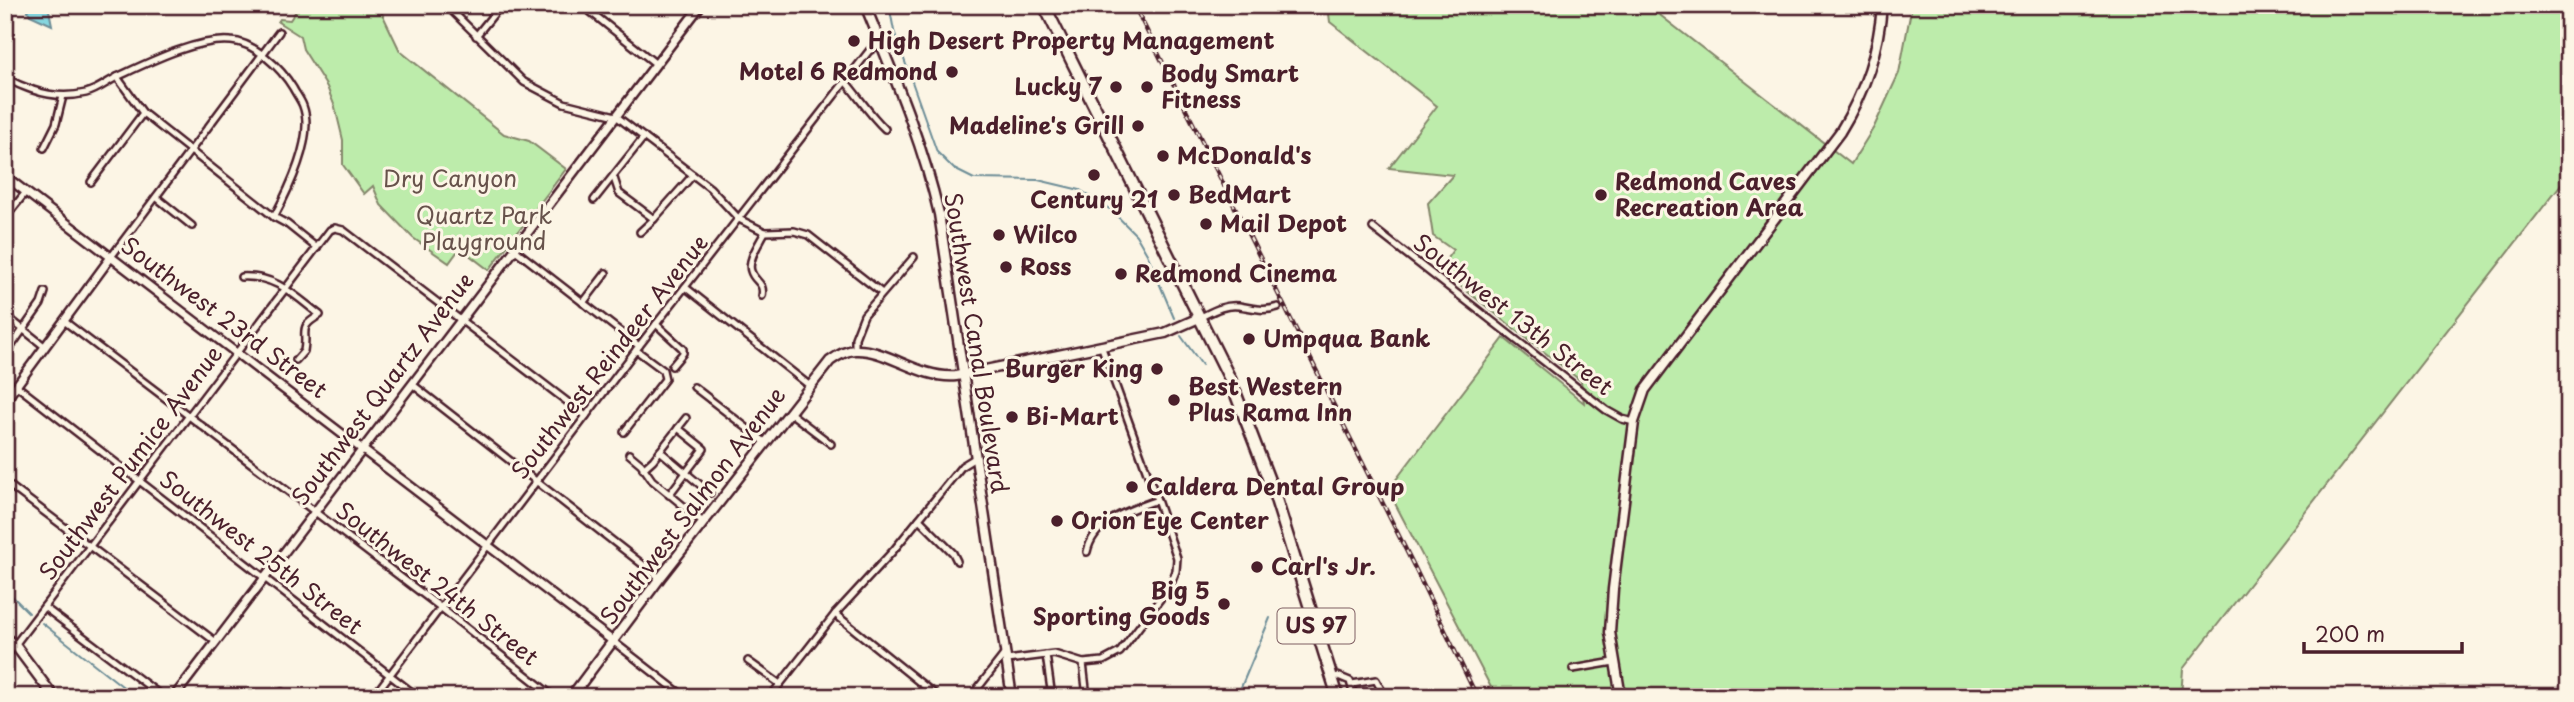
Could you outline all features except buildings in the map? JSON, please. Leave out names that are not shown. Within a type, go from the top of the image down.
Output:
[{"type":"highway","name":"US 97","points":[[1044,5],[1201,317],[1256,440],[1338,697]]},
{"type":"main road","name":"Southwest Canal Boulevard","points":[[865,5],[912,121],[932,186],[964,374],[1012,697]]},
{"type":"main road","points":[[1621,697],[1610,632],[1613,589],[1634,422],[1645,390],[1815,167],[1846,122],[1870,69],[1880,31],[1882,5]]},
{"type":"main road","points":[[855,350],[878,355],[932,375],[948,376],[1165,333],[1201,317]]},
{"type":"main road","name":"Southwest Salmon Avenue","points":[[571,697],[810,386],[837,356],[855,350]]},
{"type":"main road","points":[[5,636],[15,645],[54,697]]},
{"type":"street","points":[[446,5],[512,71],[536,89],[564,103],[616,116],[710,188],[739,219],[765,232],[794,231],[808,235],[882,293]]},
{"type":"street","points":[[476,36],[501,5]]},
{"type":"street","points":[[582,5],[656,64]]},
{"type":"street","name":"Southwest Quartz Avenue","points":[[174,697],[701,5]]},
{"type":"street","points":[[5,401],[189,149],[279,32]]},
{"type":"street","points":[[5,76],[11,82],[40,93],[63,96],[89,93],[155,60],[198,45],[232,41],[263,54],[286,76],[304,108],[302,152],[291,186],[274,217]]},
{"type":"street","name":"Southwest Reindeer Avenue","points":[[373,697],[637,348],[869,51],[881,44]]},
{"type":"street","points":[[117,77],[143,113],[317,248]]},
{"type":"street","points":[[845,81],[863,101],[869,114],[885,129]]},
{"type":"street","points":[[5,89],[11,82]]},
{"type":"street","points":[[44,148],[56,124],[63,96]]},
{"type":"street","points":[[91,182],[143,113]]},
{"type":"street","points":[[594,200],[644,137]]},
{"type":"street","points":[[640,232],[693,174]]},
{"type":"street","name":"Southwest 23rd Street","points":[[5,176],[685,697]]},
{"type":"street","points":[[614,177],[619,193],[654,219]]},
{"type":"street","points":[[5,218],[26,192]]},
{"type":"street","points":[[156,197],[192,226]]},
{"type":"street","name":"Southwest Pumice Avenue","points":[[5,658],[330,230],[339,228],[461,318]]},
{"type":"street","name":"Southwest 13th Street","points":[[1373,228],[1606,410],[1634,422]]},
{"type":"street","points":[[762,296],[761,283],[751,272],[750,265],[765,232]]},
{"type":"street","points":[[514,249],[663,370],[665,379],[624,432]]},
{"type":"street","points":[[855,350],[859,326],[882,293],[914,257]]},
{"type":"street","points":[[583,303],[606,273]]},
{"type":"street","points":[[242,278],[258,276],[271,280],[320,315],[304,327],[304,351],[296,360]]},
{"type":"street","points":[[685,287],[810,386]]},
{"type":"street","points":[[5,355],[41,304],[45,292]]},
{"type":"street","points":[[1201,317],[1232,306],[1262,311],[1278,307]]},
{"type":"street","points":[[5,315],[44,346]]},
{"type":"street","points":[[461,318],[586,416]]},
{"type":"street","name":"Southwest 24th Street","points":[[64,321],[554,697]]},
{"type":"street","points":[[656,324],[681,345],[682,353],[672,366]]},
{"type":"street","points":[[971,697],[1006,656],[1054,654],[1083,663],[1103,661],[1121,652],[1170,586],[1176,571],[1177,558],[1101,345]]},
{"type":"street","points":[[412,384],[660,578]]},
{"type":"street","name":"Southwest 25th Street","points":[[16,386],[418,697]]},
{"type":"street","points":[[694,387],[765,442]]},
{"type":"street","points":[[789,412],[831,444]]},
{"type":"street","points":[[643,469],[686,418]]},
{"type":"street","points":[[669,495],[704,449],[678,428]]},
{"type":"street","points":[[660,451],[710,493]]},
{"type":"street","points":[[629,454],[669,495],[703,522]]},
{"type":"street","points":[[770,697],[835,614],[893,551],[962,466],[975,458]]},
{"type":"street","points":[[9,485],[216,642]]},
{"type":"street","points":[[1087,552],[1089,542],[1098,529],[1116,516],[1157,500]]},
{"type":"street","points":[[919,519],[953,553],[957,561]]},
{"type":"street","points":[[44,607],[163,697]]},
{"type":"street","points":[[835,614],[938,697]]},
{"type":"street","points":[[1045,655],[1052,697]]},
{"type":"street","points":[[748,661],[780,684]]},
{"type":"street","points":[[1573,669],[1614,662]]},
{"type":"street","points":[[1083,663],[1087,697]]},
{"type":"street","points":[[1332,678],[1338,676],[1352,684],[1377,680],[1385,697]]},
{"type":"street","points":[[1352,684],[1354,697]]},
{"type":"street","points":[[282,692],[288,697]]},
{"type":"green space","name":"Dry Canyon","points":[[300,5],[378,5],[400,51],[504,134],[529,141],[566,169],[489,270],[460,248],[449,263],[413,238],[381,205],[373,186],[364,194],[343,165],[343,140],[327,87],[303,49],[300,36],[278,22],[280,19],[290,20]]},
{"type":"green space","points":[[1328,5],[1647,5],[1851,164],[1874,127],[1899,73],[1912,5],[2569,5],[2569,174],[2183,669],[2181,697],[1496,697],[1388,490],[1504,338],[1584,403],[1581,381],[1439,269],[1453,250],[1433,236],[1428,203],[1453,175],[1389,168],[1437,106],[1330,22]]},
{"type":"water","points":[[25,5],[48,5],[52,25],[30,15]]},
{"type":"waterway","points":[[889,5],[894,31],[937,152],[954,169],[974,179],[1038,180],[1080,190],[1111,210],[1136,235],[1174,318]]},
{"type":"waterway","points":[[1181,336],[1202,365]]},
{"type":"waterway","points":[[5,589],[29,613]]},
{"type":"waterway","points":[[1237,697],[1270,618]]},
{"type":"waterway","points":[[42,623],[136,697]]},
{"type":"railway","points":[[1134,5],[1477,697]]},
{"type":"place","name":"High Desert Property Management","points":[[854,41]]},
{"type":"place","name":"Motel 6 Redmond","points":[[952,72]]},
{"type":"place","name":"Lucky 7","points":[[1116,87]]},
{"type":"place","name":"Body Smart Fitness","points":[[1147,87]]},
{"type":"place","name":"Madeline's Grill","points":[[1138,126]]},
{"type":"place","name":"McDonald's","points":[[1163,156]]},
{"type":"place","name":"Century 21","points":[[1094,175]]},
{"type":"place","name":"BedMart","points":[[1174,195]]},
{"type":"place","name":"Redmond Caves Recreation Area","points":[[1601,195]]},
{"type":"place","name":"Mail Depot","points":[[1206,224]]},
{"type":"place","name":"Wilco","points":[[999,235]]},
{"type":"place","name":"Ross","points":[[1006,267]]},
{"type":"place","name":"Redmond Cinema","points":[[1121,274]]},
{"type":"place","name":"Umpqua Bank","points":[[1249,339]]},
{"type":"place","name":"Burger King","points":[[1157,369]]},
{"type":"place","name":"Best Western Plus Rama Inn","points":[[1174,400]]},
{"type":"place","name":"Bi-Mart","points":[[1012,417]]},
{"type":"place","name":"Caldera Dental Group","points":[[1132,487]]},
{"type":"place","name":"Orion Eye Center","points":[[1057,521]]},
{"type":"place","name":"Carl's Jr.","points":[[1257,567]]},
{"type":"place","name":"Big 5 Sporting Goods","points":[[1224,604]]},
{"type":"park label","name":"Quartz Park Playground","points":[[484,229]]}]
